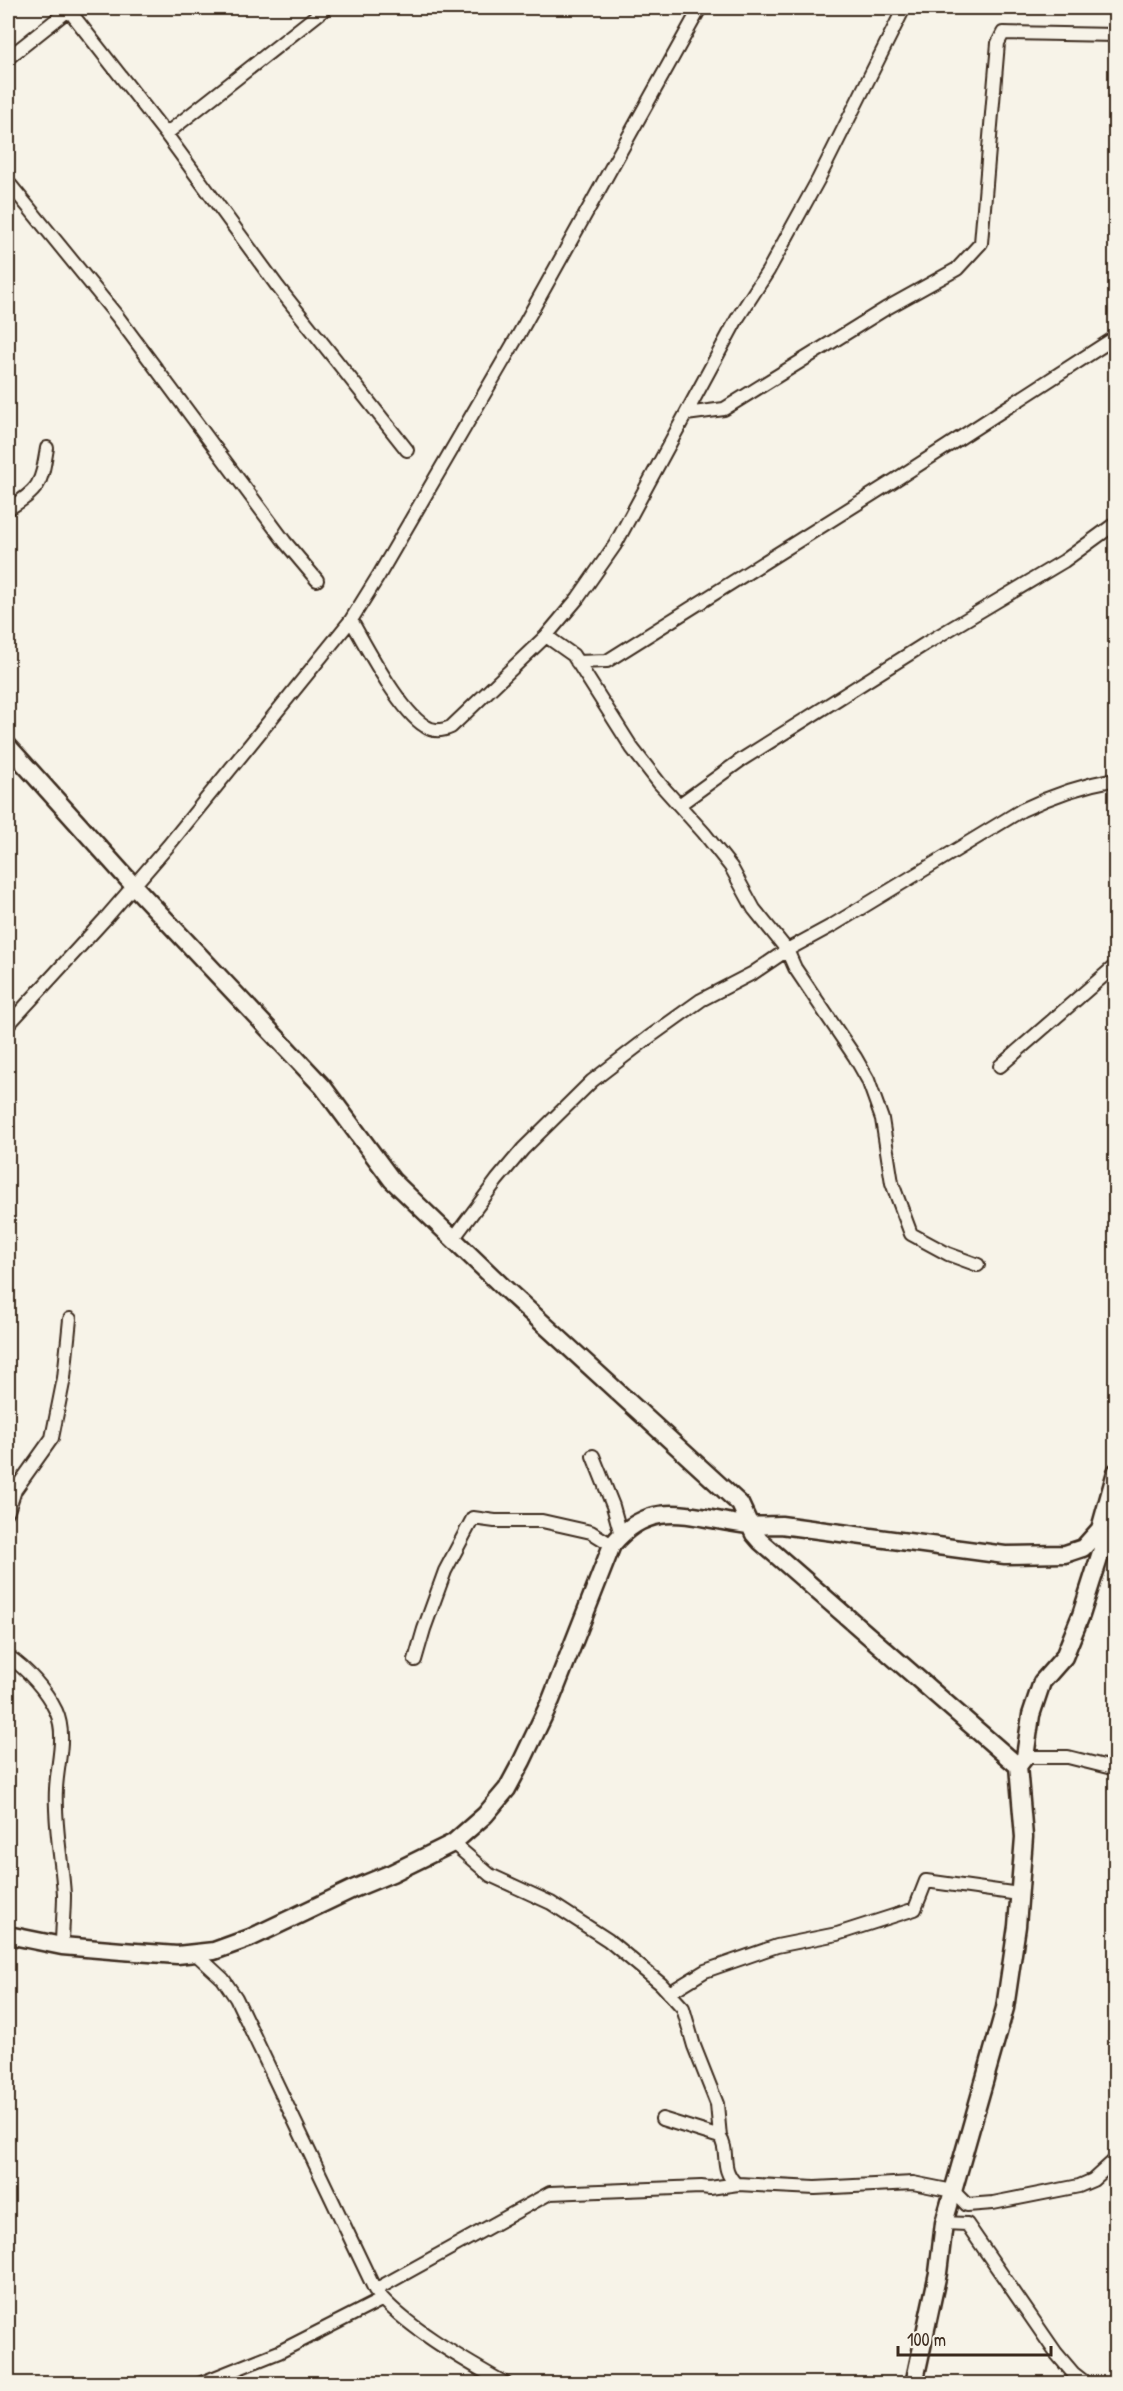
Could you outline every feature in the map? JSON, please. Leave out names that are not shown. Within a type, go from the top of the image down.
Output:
[{"type":"street","points":[[8,58],[69,8],[166,134],[278,287],[407,450]]},
{"type":"street","points":[[166,134],[326,8]]},
{"type":"street","points":[[8,1025],[168,846],[351,620],[519,334],[699,8]]},
{"type":"street","points":[[351,620],[383,675],[410,712],[423,726],[443,730],[451,727],[546,636],[578,598],[615,545],[737,319],[768,271],[818,180],[904,8]]},
{"type":"street","points":[[686,414],[724,409],[885,309],[957,269],[981,243],[998,43],[1003,33],[1116,35]]},
{"type":"street","points":[[8,182],[117,316],[285,542],[317,580]]},
{"type":"street","points":[[577,662],[607,661],[886,486],[1116,337]]},
{"type":"street","points":[[8,509],[26,498],[42,479],[47,448]]},
{"type":"street","points":[[678,805],[741,760],[1064,561],[1116,523]]},
{"type":"street","points":[[546,636],[565,648],[577,662],[632,748],[731,867],[754,909],[787,950],[795,968],[868,1080],[882,1119],[886,1154],[897,1202],[911,1234],[948,1254],[978,1265]]},
{"type":"street","points":[[8,746],[323,1087],[392,1180],[740,1504],[760,1541],[1022,1761],[1068,1757],[1116,1769]]},
{"type":"street","points":[[453,1239],[503,1172],[592,1081],[701,1000],[753,973],[787,950],[833,925],[1022,810],[1053,795],[1116,779]]},
{"type":"street","points":[[1000,1066],[1116,965]]},
{"type":"street","points":[[8,1510],[15,1490],[52,1438],[64,1378],[70,1319]]},
{"type":"street","points":[[593,1456],[613,1506],[617,1540]]},
{"type":"street","points":[[8,1935],[62,1946],[177,1955],[214,1951],[250,1938],[453,1843],[486,1815],[507,1789],[551,1700],[617,1540],[630,1526],[655,1515],[677,1513],[750,1526],[781,1525],[1005,1555],[1065,1554],[1083,1548],[1111,1512],[1116,1472]]},
{"type":"street","points":[[416,1660],[424,1629],[445,1571],[473,1518],[495,1521],[542,1521],[617,1540]]},
{"type":"street","points":[[772,1551],[781,1525]]},
{"type":"street","points":[[914,2384],[938,2273],[944,2223],[1005,2008],[1024,1837],[1022,1761],[1031,1715],[1042,1682],[1064,1657],[1103,1546],[1100,1529]]},
{"type":"street","points":[[8,1656],[19,1664],[45,1694],[57,1712],[60,1727],[61,1751],[56,1789],[64,1896],[62,1946]]},
{"type":"street","points":[[453,1843],[490,1875],[551,1903],[608,1940],[683,2008],[694,2046],[717,2104],[727,2173],[736,2184]]},
{"type":"street","points":[[669,1993],[705,1971],[777,1946],[837,1934],[915,1909],[927,1881],[1019,1893]]},
{"type":"street","points":[[196,1954],[223,1979],[236,1998],[379,2294],[444,2346],[506,2384]]},
{"type":"street","points":[[662,2119],[720,2137]]},
{"type":"street","points":[[199,2384],[279,2352],[550,2193],[710,2188],[736,2184],[815,2188],[890,2182],[913,2183],[953,2191],[967,2205],[993,2203],[1079,2186],[1093,2180],[1115,2160]]},
{"type":"street","points":[[944,2223],[967,2224],[1056,2353],[1073,2373],[1088,2384]]}]
